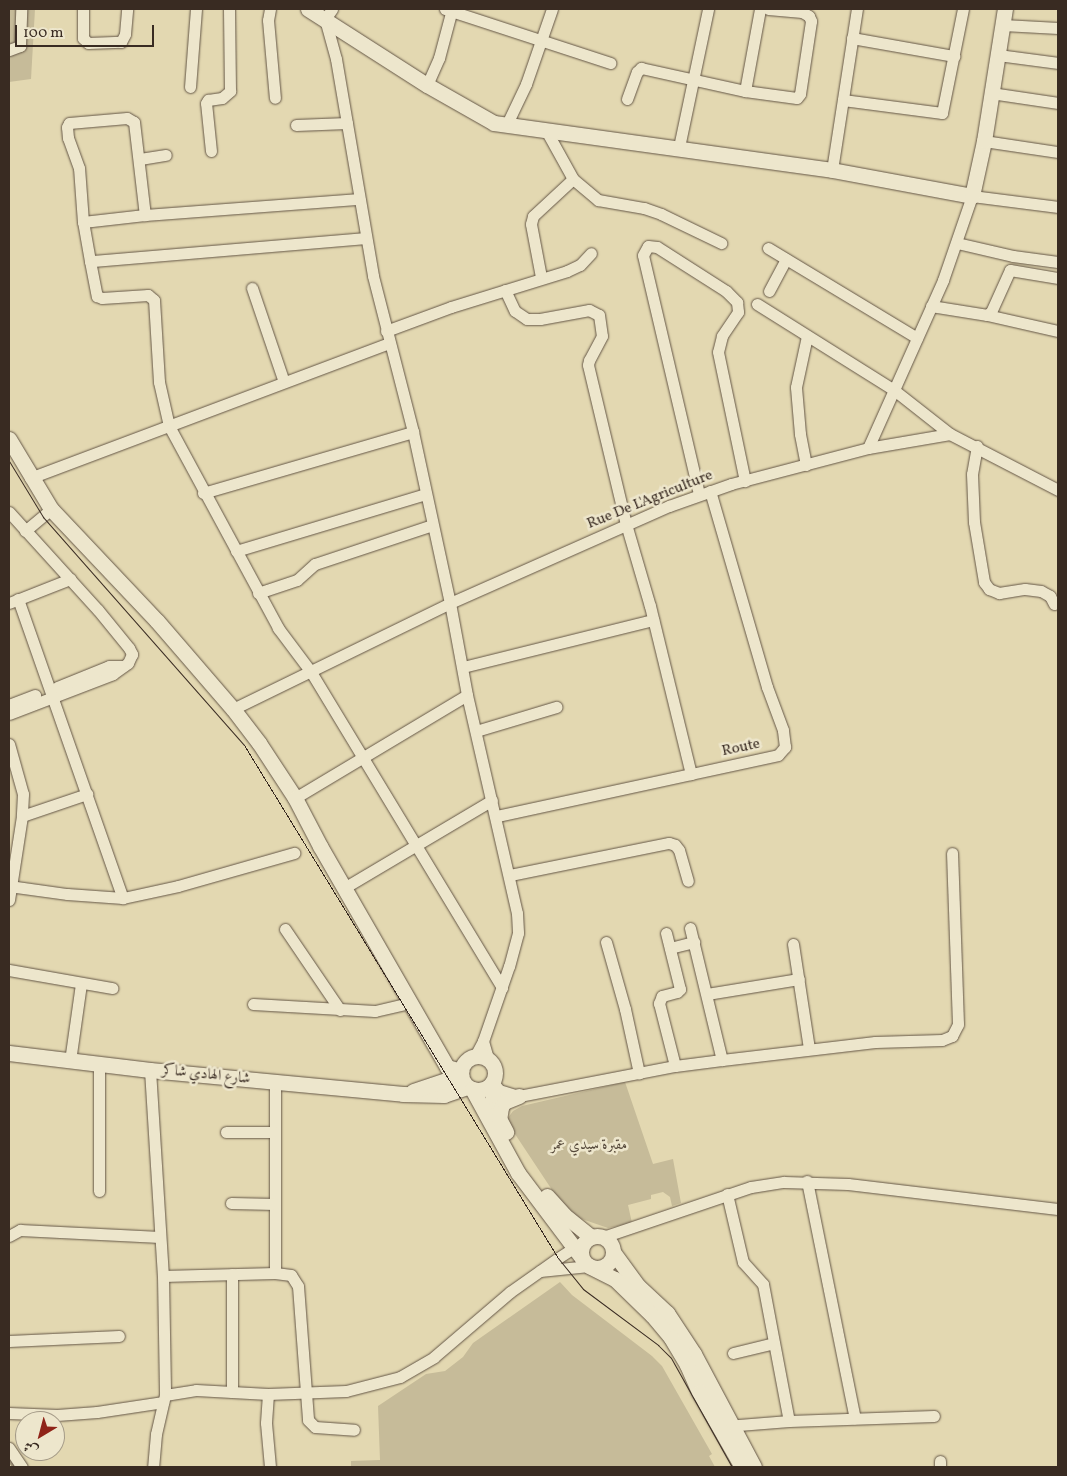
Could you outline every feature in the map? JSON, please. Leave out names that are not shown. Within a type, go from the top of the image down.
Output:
[{"type":"main road","points":[[308,9],[328,14],[427,85],[482,117],[506,126],[832,170],[972,196],[984,141],[1005,9]]},
{"type":"main road","points":[[9,439],[30,478],[51,509],[157,621],[233,708],[259,743],[295,798],[435,1047],[462,1078],[518,1173],[594,1248],[667,1313],[694,1354],[742,1467]]},
{"type":"main road","points":[[435,1047],[457,1060],[478,1057],[494,1067],[492,1083],[494,1109],[520,1157],[550,1201],[594,1248],[616,1279],[652,1315],[671,1338],[725,1426],[754,1467]]},
{"type":"main road","name":"شارع الهادي شاكر","points":[[9,1053],[150,1070],[403,1094],[444,1095],[462,1078]]},
{"type":"main road","points":[[462,1078],[464,1063],[478,1057]]},
{"type":"main road","points":[[462,1078],[484,1088],[492,1083]]},
{"type":"main road","name":"شارع الهادي شاكر","points":[[403,1094],[440,1080],[462,1078]]},
{"type":"main road","points":[[499,1120],[501,1107],[504,1102],[519,1096]]},
{"type":"street","points":[[9,50],[20,46],[21,9]]},
{"type":"street","points":[[83,9],[83,38],[88,43],[121,42],[125,34],[127,9]]},
{"type":"street","points":[[190,87],[196,9]]},
{"type":"street","points":[[211,151],[206,103],[208,100],[222,98],[230,91],[230,9]]},
{"type":"street","points":[[270,9],[268,20],[275,98]]},
{"type":"street","points":[[506,126],[526,84],[552,9]]},
{"type":"street","points":[[679,148],[708,9]]},
{"type":"street","points":[[745,91],[760,9]]},
{"type":"street","points":[[627,99],[637,72],[642,68],[745,91],[792,100],[797,98],[800,94],[811,21],[809,16],[802,12],[768,9]]},
{"type":"street","points":[[832,170],[857,9]]},
{"type":"street","points":[[843,100],[942,113],[963,9]]},
{"type":"street","points":[[427,85],[439,58],[449,10],[610,64]]},
{"type":"street","points":[[328,14],[366,238],[386,331],[413,432],[450,603],[467,694],[497,816],[517,913],[518,933],[502,988],[478,1057]]},
{"type":"street","points":[[1003,25],[1058,28]]},
{"type":"street","points":[[852,38],[954,56]]},
{"type":"street","points":[[998,55],[1058,63]]},
{"type":"street","points":[[991,93],[1058,103]]},
{"type":"street","points":[[145,215],[136,129],[132,120],[127,118],[70,124],[67,127],[68,138],[79,168],[83,222],[97,296],[102,298],[148,295],[154,300],[159,382],[169,426],[278,628],[311,672],[502,988]]},
{"type":"street","points":[[296,125],[347,123]]},
{"type":"street","points":[[548,132],[573,179],[598,200],[644,208],[672,217],[721,244]]},
{"type":"street","points":[[984,141],[1058,152]]},
{"type":"street","points":[[140,159],[166,156]]},
{"type":"street","points":[[542,277],[531,224],[533,216],[573,179]]},
{"type":"street","points":[[868,448],[932,306],[957,243],[972,196],[1058,208]]},
{"type":"street","points":[[83,222],[145,215],[358,199]]},
{"type":"street","points":[[90,261],[366,238]]},
{"type":"street","points":[[957,243],[1013,256],[1058,262]]},
{"type":"street","points":[[705,492],[643,255],[648,246],[657,246],[726,291],[737,302],[738,312],[722,336],[718,352],[745,481]]},
{"type":"street","points":[[768,248],[917,338]]},
{"type":"street","points":[[386,331],[542,277],[574,268],[591,253]]},
{"type":"street","points":[[987,315],[991,312],[1010,270],[1013,256]]},
{"type":"street","points":[[769,291],[786,259]]},
{"type":"street","points":[[1010,270],[1058,278]]},
{"type":"street","points":[[252,288],[284,382]]},
{"type":"street","points":[[497,816],[691,774],[653,620],[626,524],[588,365],[602,336],[599,315],[584,310],[540,319],[527,319],[515,311],[505,290]]},
{"type":"street","points":[[757,304],[894,390],[950,434],[977,446],[1058,490]]},
{"type":"street","points":[[932,306],[987,315],[1058,331]]},
{"type":"street","points":[[806,465],[800,434],[796,387],[807,336]]},
{"type":"street","points":[[30,478],[390,343]]},
{"type":"street","points":[[204,493],[413,432]]},
{"type":"street","name":"Rue De L'Agriculture","points":[[233,708],[311,672],[450,603],[626,524],[705,492],[868,448],[950,434]]},
{"type":"street","points":[[977,446],[972,474],[974,522],[984,582],[989,589],[999,592],[1025,589],[1040,591],[1050,596],[1054,604]]},
{"type":"street","name":"Route","points":[[691,774],[778,755],[785,747],[783,730],[767,687],[705,492]]},
{"type":"street","points":[[236,551],[272,542],[426,494]]},
{"type":"street","points":[[26,531],[51,509]]},
{"type":"street","points":[[9,512],[129,648],[131,657],[123,666],[109,666],[9,714]]},
{"type":"street","points":[[258,593],[297,580],[315,564],[432,525]]},
{"type":"street","points":[[70,579],[14,601],[52,693],[123,898]]},
{"type":"street","points":[[463,667],[653,620]]},
{"type":"street","points":[[9,705],[52,693]]},
{"type":"street","points":[[295,798],[467,694]]},
{"type":"street","points":[[476,731],[556,707]]},
{"type":"street","points":[[9,744],[23,794],[22,816],[9,900]]},
{"type":"street","points":[[22,816],[88,794]]},
{"type":"street","points":[[344,888],[492,800]]},
{"type":"street","points":[[510,875],[669,843],[675,845],[680,850],[688,881]]},
{"type":"street","points":[[10,886],[123,898],[178,886],[294,853]]},
{"type":"street","points":[[492,1083],[499,1090],[519,1096],[676,1066],[809,1048],[875,1042],[942,1040],[952,1036],[958,1024],[952,853]]},
{"type":"street","points":[[690,928],[722,1060]]},
{"type":"street","points":[[285,929],[340,1010]]},
{"type":"street","points":[[666,933],[680,989],[677,992],[662,996],[659,1003],[676,1066]]},
{"type":"street","points":[[606,942],[625,1009],[639,1073]]},
{"type":"street","points":[[670,948],[694,942]]},
{"type":"street","points":[[793,944],[809,1048]]},
{"type":"street","points":[[9,970],[112,988]]},
{"type":"street","points":[[707,994],[799,979]]},
{"type":"street","points":[[70,1061],[81,984]]},
{"type":"street","points":[[253,1004],[375,1011],[411,1003]]},
{"type":"street","points":[[99,1191],[100,1064]]},
{"type":"street","points":[[150,1070],[163,1276],[164,1399],[154,1448],[154,1467]]},
{"type":"street","points":[[275,1083],[276,1272]]},
{"type":"street","points":[[226,1132],[275,1132]]},
{"type":"street","points":[[807,1181],[855,1418]]},
{"type":"street","points":[[9,1414],[57,1415],[97,1412],[164,1399],[196,1390],[306,1394],[367,1387],[417,1369],[451,1344],[510,1292],[538,1272],[612,1240],[618,1232],[727,1194],[767,1184],[807,1181],[890,1188],[1058,1209]]},
{"type":"street","points":[[727,1194],[743,1262],[764,1284],[789,1421]]},
{"type":"street","points":[[231,1204],[275,1204]]},
{"type":"street","points":[[9,1236],[20,1230],[160,1237]]},
{"type":"street","points":[[538,1272],[594,1248]]},
{"type":"street","points":[[163,1276],[276,1272],[290,1275],[298,1286],[306,1414],[311,1424],[316,1427],[354,1430]]},
{"type":"street","points":[[232,1274],[232,1392]]},
{"type":"street","points":[[9,1341],[119,1336]]},
{"type":"street","points":[[733,1353],[774,1343]]},
{"type":"street","points":[[268,1394],[266,1423],[270,1467]]},
{"type":"street","points":[[725,1426],[789,1421],[934,1416]]},
{"type":"street","points":[[9,1448],[22,1467]]},
{"type":"green space","points":[[9,9],[35,9],[31,79],[9,82]]},
{"type":"green space","name":"مقبرة سيدي عمر","points":[[625,1082],[653,1164],[673,1159],[681,1203],[672,1206],[670,1197],[663,1192],[651,1195],[651,1199],[628,1205],[632,1223],[608,1228],[576,1217],[566,1211],[509,1125],[508,1118],[513,1111],[522,1106]]},
{"type":"green space","points":[[560,1282],[572,1295],[652,1356],[662,1366],[712,1454],[709,1456],[715,1467],[351,1467],[351,1461],[380,1460],[378,1406],[426,1374],[445,1371],[463,1357],[473,1343]]},
{"type":"waterway","points":[[9,1460],[14,1467]]},
{"type":"tram line","points":[[9,461],[43,517],[244,745],[558,1258],[583,1289],[658,1345],[671,1358],[732,1467]]}]
